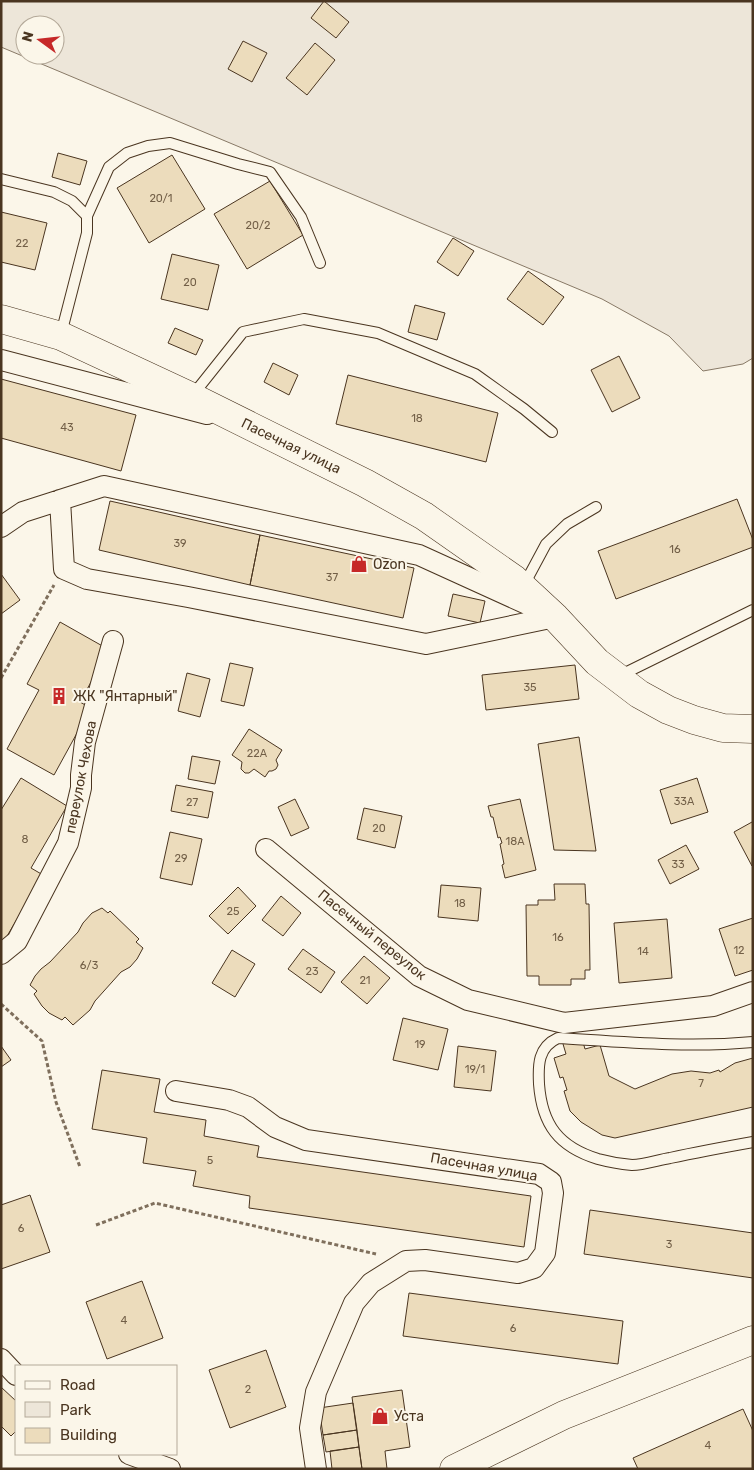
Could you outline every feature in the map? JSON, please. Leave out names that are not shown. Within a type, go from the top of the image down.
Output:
[{"type":"street","name":"Пасечная улица","points":[[1,319],[61,336],[192,397],[365,483],[424,516],[514,579],[555,617],[597,662],[639,694],[668,710],[694,720],[723,728],[753,730]]},
{"type":"street","points":[[1,360],[247,425]]},
{"type":"street","name":"Пасечная улица","points":[[1,527],[23,512],[104,486],[419,555],[555,617]]},
{"type":"street","points":[[60,500],[64,569],[87,580],[188,597],[426,644],[555,617]]},
{"type":"street","name":"переулок Чехова","points":[[1,954],[17,941],[68,843],[81,788],[80,774],[85,742],[114,642]]},
{"type":"street","name":"Пасечный переулок","points":[[266,848],[418,976],[468,1000],[564,1023],[713,1006],[753,992]]},
{"type":"street","name":"Пасечная улица","points":[[176,1091],[238,1103],[248,1107],[275,1127],[306,1140],[540,1174],[550,1182],[553,1193],[545,1253],[534,1268],[518,1273],[425,1260],[406,1261]]},
{"type":"street","points":[[316,1469],[310,1428],[316,1392],[354,1303],[371,1283],[406,1261]]},
{"type":"street","points":[[454,1469],[564,1415],[753,1340]]},
{"type":"street","points":[[1,1359],[15,1373]]},
{"type":"street","points":[[132,1455],[170,1469]]},
{"type":"lane","points":[[61,336],[87,233],[87,216],[109,167],[126,153],[148,146],[170,143],[270,172],[301,216],[320,262]]},
{"type":"lane","points":[[1,179],[54,192],[72,202],[87,216]]},
{"type":"lane","points":[[192,397],[243,332],[304,319],[378,333],[475,374],[524,408],[552,432]]},
{"type":"lane","points":[[523,588],[546,544],[567,524],[596,507]]},
{"type":"lane","points":[[617,677],[753,610]]},
{"type":"lane","points":[[753,1042],[707,1045],[558,1038],[549,1042],[543,1051],[540,1059],[539,1077],[540,1098],[545,1114],[556,1134],[568,1146],[588,1156],[634,1165],[753,1142]]},
{"type":"path","points":[[1,678],[64,569]]},
{"type":"path","points":[[1,1004],[42,1041],[56,1102],[80,1167]]},
{"type":"path","points":[[96,1225],[155,1203],[406,1261]]},
{"type":"green space","points":[[1,1],[753,1],[753,358],[743,364],[703,371],[669,336],[602,299],[44,65],[65,65],[65,15],[15,15],[15,53],[1,47]]},
{"type":"building","points":[[324,1],[349,22],[336,38],[311,18]]},
{"type":"building","points":[[243,41],[267,53],[252,82],[228,69]]},
{"type":"building","points":[[315,43],[335,60],[307,95],[286,78]]},
{"type":"building","points":[[58,153],[87,161],[80,185],[52,177]]},
{"type":"building","points":[[172,155],[205,209],[149,243],[117,188]]},
{"type":"building","points":[[270,181],[303,235],[247,269],[214,214]]},
{"type":"building","points":[[1,212],[47,223],[35,270],[1,262]]},
{"type":"building","points":[[453,238],[474,251],[458,276],[437,262]]},
{"type":"building","points":[[172,254],[219,265],[208,310],[161,299]]},
{"type":"building","points":[[528,271],[564,297],[543,325],[507,299]]},
{"type":"building","points":[[415,305],[445,313],[437,340],[408,332]]},
{"type":"building","points":[[175,328],[203,340],[196,355],[168,343]]},
{"type":"building","points":[[619,356],[640,398],[612,412],[591,370]]},
{"type":"building","points":[[273,363],[298,375],[289,395],[264,382]]},
{"type":"building","points":[[348,375],[498,413],[486,462],[336,424]]},
{"type":"building","points":[[1,379],[136,415],[121,471],[1,438]]},
{"type":"building","points":[[737,499],[753,540],[753,547],[616,599],[598,551]]},
{"type":"building","points":[[110,501],[260,535],[250,585],[99,550]]},
{"type":"building","points":[[260,535],[414,568],[403,618],[250,585]]},
{"type":"building","points":[[1,574],[20,600],[1,614]]},
{"type":"building","points":[[453,594],[485,601],[480,623],[448,616]]},
{"type":"building","name":"ЖК \"Янтарный\"","points":[[60,622],[106,648],[101,664],[80,702],[87,706],[88,713],[54,775],[7,749],[39,690],[27,684]]},
{"type":"building","points":[[230,663],[253,668],[244,706],[221,701]]},
{"type":"building","points":[[575,665],[579,699],[486,710],[482,675]]},
{"type":"building","points":[[187,673],[210,679],[200,717],[178,711]]},
{"type":"building","points":[[249,729],[282,750],[276,760],[278,765],[276,769],[269,771],[265,777],[254,769],[249,773],[245,773],[241,769],[242,762],[232,755]]},
{"type":"building","points":[[579,737],[596,851],[554,850],[538,744]]},
{"type":"building","points":[[192,756],[220,761],[215,784],[188,779]]},
{"type":"building","points":[[21,778],[67,806],[31,868],[43,875],[3,943],[1,941],[1,810]]},
{"type":"building","points":[[697,778],[708,812],[671,824],[660,790]]},
{"type":"building","points":[[176,785],[213,792],[208,818],[171,811]]},
{"type":"building","points":[[295,799],[309,828],[291,836],[278,807]]},
{"type":"building","points":[[520,799],[536,870],[505,878],[500,844],[502,843],[500,837],[498,838],[488,806]]},
{"type":"building","points":[[364,808],[402,816],[395,848],[357,839]]},
{"type":"building","points":[[753,823],[752,866],[734,832]]},
{"type":"building","points":[[170,832],[202,839],[192,885],[160,878]]},
{"type":"building","points":[[686,845],[699,869],[670,884],[658,860]]},
{"type":"building","points":[[554,884],[585,884],[586,904],[589,904],[590,970],[585,970],[585,979],[571,979],[571,985],[539,985],[539,976],[527,976],[526,905],[538,905],[538,900],[555,900]]},
{"type":"building","points":[[441,885],[481,888],[478,921],[438,917]]},
{"type":"building","points":[[238,887],[256,906],[228,934],[209,916]]},
{"type":"building","points":[[281,896],[301,913],[283,936],[262,920]]},
{"type":"building","points":[[102,908],[108,913],[110,911],[139,939],[136,942],[143,948],[130,967],[121,972],[95,1001],[90,1010],[73,1025],[65,1017],[62,1020],[49,1013],[34,994],[37,991],[30,985],[41,969],[78,932],[92,913]]},
{"type":"building","points":[[753,918],[753,970],[735,976],[719,929]]},
{"type":"building","points":[[667,919],[672,978],[619,983],[614,923]]},
{"type":"building","points":[[303,949],[335,972],[321,993],[288,969]]},
{"type":"building","points":[[232,950],[255,964],[235,997],[212,983]]},
{"type":"building","points":[[364,956],[390,978],[367,1004],[341,982]]},
{"type":"building","points":[[403,1018],[448,1029],[438,1070],[393,1060]]},
{"type":"building","points":[[581,1035],[585,1049],[600,1045],[609,1076],[635,1089],[672,1074],[691,1071],[710,1073],[719,1070],[720,1072],[735,1063],[753,1058],[753,1107],[615,1138],[602,1135],[581,1122],[570,1111],[564,1091],[567,1090],[563,1077],[560,1078],[554,1058],[566,1054],[563,1044],[571,1038]]},
{"type":"building","points":[[1,1046],[11,1060],[1,1067]]},
{"type":"building","points":[[458,1046],[496,1051],[491,1091],[454,1087]]},
{"type":"building","points":[[102,1070],[160,1079],[154,1112],[206,1120],[204,1136],[259,1146],[257,1157],[531,1196],[524,1247],[249,1208],[250,1196],[193,1186],[196,1171],[143,1163],[147,1138],[92,1129]]},
{"type":"building","points":[[30,1195],[50,1252],[1,1269],[1,1205]]},
{"type":"building","points":[[590,1210],[753,1233],[753,1278],[584,1254]]},
{"type":"building","points":[[142,1281],[163,1338],[107,1359],[86,1302]]},
{"type":"building","points":[[409,1293],[623,1321],[618,1364],[403,1336]]},
{"type":"building","points":[[266,1350],[286,1407],[230,1428],[209,1370]]},
{"type":"building","points":[[1,1387],[15,1400],[15,1432],[11,1436],[1,1426]]},
{"type":"building","name":"Уста","points":[[402,1390],[410,1447],[385,1451],[387,1469],[362,1469],[352,1397]]},
{"type":"building","points":[[353,1403],[357,1430],[323,1435],[319,1408]]},
{"type":"building","points":[[743,1409],[753,1431],[753,1469],[638,1469],[633,1458]]},
{"type":"building","points":[[357,1430],[359,1447],[326,1452],[323,1435]]},
{"type":"building","points":[[359,1447],[362,1469],[332,1469],[330,1451]]},
{"type":"place","name":"Ozon","points":[[359,564]]},
{"type":"place","name":"ЖК \"Янтарный\"","points":[[59,696]]},
{"type":"place","name":"Уста","points":[[380,1416]]}]
